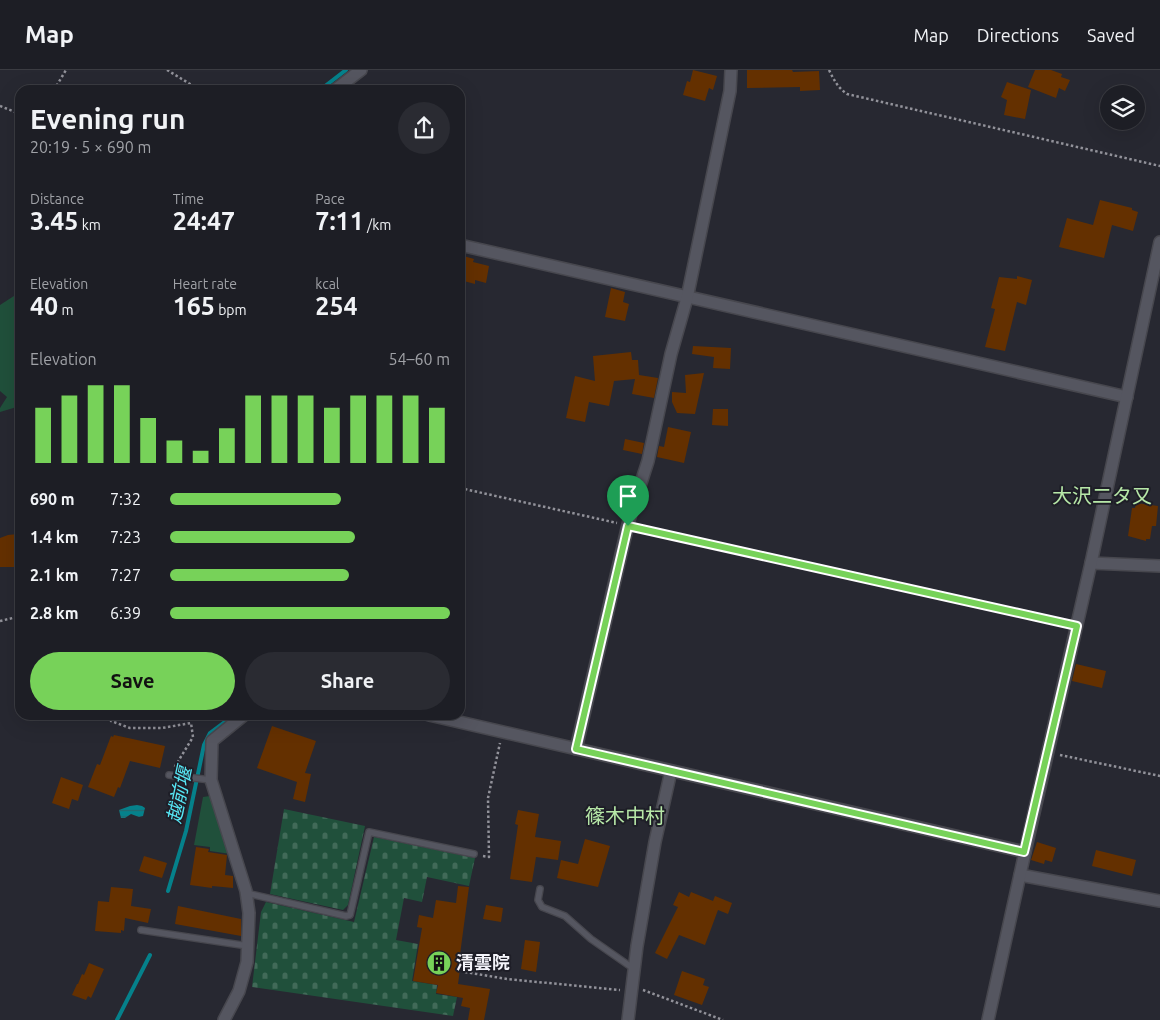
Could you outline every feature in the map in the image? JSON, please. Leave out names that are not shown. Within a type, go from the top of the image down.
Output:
[{"type":"street","points":[[342,85],[361,70]]},
{"type":"street","points":[[576,749],[628,526],[648,461],[671,354],[687,298],[730,91],[731,70]]},
{"type":"street","points":[[988,1020],[1024,852],[1049,752],[1091,563],[1160,242]]},
{"type":"street","points":[[465,246],[1127,397]]},
{"type":"street","points":[[1091,563],[1160,566]]},
{"type":"street","points":[[224,1020],[239,992],[247,962],[249,913],[246,894],[206,779],[212,741],[238,720]]},
{"type":"street","points":[[450,720],[1024,852]]},
{"type":"street","points":[[628,1020],[654,842],[671,771]]},
{"type":"street","points":[[1020,875],[1160,901]]},
{"type":"lane","points":[[169,775],[206,779]]},
{"type":"lane","points":[[246,894],[346,916],[350,915],[369,832],[474,854]]},
{"type":"lane","points":[[540,889],[538,900],[542,907],[565,916],[592,939],[634,969]]},
{"type":"lane","points":[[141,930],[248,946]]},
{"type":"path","points":[[57,85],[66,70]]},
{"type":"path","points":[[167,70],[192,85]]},
{"type":"path","points":[[829,70],[834,81],[847,94],[1160,166]]},
{"type":"path","points":[[0,106],[15,112]]},
{"type":"path","points":[[465,489],[1077,626]]},
{"type":"path","points":[[0,621],[15,618]]},
{"type":"path","points":[[110,720],[130,728],[162,728],[191,723],[193,737],[169,775]]},
{"type":"path","points":[[474,854],[490,858],[488,798],[502,732]]},
{"type":"path","points":[[1049,752],[1160,776]]},
{"type":"path","points":[[465,972],[507,979],[632,989],[724,1020]]},
{"type":"green space","points":[[15,295],[15,408],[0,412],[0,408],[7,397],[0,391],[0,305]]},
{"type":"green space","points":[[210,796],[231,854],[210,851],[210,847],[194,845],[203,797]]},
{"type":"green space","points":[[284,809],[365,826],[348,905],[343,910],[270,894]]},
{"type":"green space","points":[[374,837],[475,858],[469,886],[427,877],[422,902],[404,898],[396,940],[418,944],[412,981],[437,985],[436,994],[457,997],[453,1016],[252,987],[261,912],[266,902],[354,922]]},
{"type":"water","points":[[137,805],[145,808],[143,816],[139,817],[131,814],[121,818],[119,810]]},
{"type":"building","points":[[693,70],[717,76],[713,90],[709,88],[705,101],[683,95],[687,81],[690,82]]},
{"type":"building","points":[[747,70],[819,71],[820,90],[800,91],[800,87],[747,88]]},
{"type":"building","points":[[1035,70],[1051,70],[1062,74],[1061,77],[1070,80],[1065,91],[1059,88],[1056,98],[1028,87]]},
{"type":"building","points":[[1007,82],[1031,90],[1025,119],[1004,115],[1007,100],[1001,97]]},
{"type":"building","points":[[1100,200],[1132,208],[1132,210],[1138,212],[1133,231],[1112,225],[1104,258],[1059,247],[1067,218],[1093,225]]},
{"type":"building","points":[[465,256],[474,259],[473,262],[489,266],[486,283],[475,280],[475,284],[465,281]]},
{"type":"building","points":[[1017,276],[1032,280],[1026,305],[1017,302],[1005,351],[985,347],[995,309],[991,308],[999,277],[1017,279]]},
{"type":"building","points":[[611,288],[625,292],[623,302],[629,304],[625,321],[605,317]]},
{"type":"building","points":[[693,346],[731,348],[730,369],[713,368],[714,357],[692,354]]},
{"type":"building","points":[[631,352],[632,360],[638,360],[639,375],[658,378],[654,398],[632,394],[635,379],[614,381],[609,406],[589,402],[585,422],[566,418],[575,376],[595,381],[593,356]]},
{"type":"building","points":[[704,373],[695,414],[677,413],[672,402],[672,392],[686,393],[685,375]]},
{"type":"building","points":[[713,409],[728,409],[728,426],[712,425]]},
{"type":"building","points":[[668,427],[691,432],[684,463],[657,457],[659,446],[664,447]]},
{"type":"building","points":[[625,439],[644,443],[642,454],[623,450]]},
{"type":"building","points":[[1136,503],[1158,506],[1156,526],[1152,526],[1150,539],[1146,539],[1146,541],[1128,536],[1132,508],[1135,508]]},
{"type":"building","points":[[15,534],[15,565],[14,567],[0,567],[0,538]]},
{"type":"building","points":[[1076,664],[1106,671],[1102,688],[1072,681]]},
{"type":"building","points":[[272,726],[316,741],[305,773],[311,774],[305,802],[293,799],[297,782],[257,768]]},
{"type":"building","points":[[114,735],[165,746],[160,768],[130,761],[120,788],[118,787],[114,797],[88,787],[97,764],[100,765],[111,736],[113,737]]},
{"type":"building","points":[[61,777],[83,785],[78,801],[72,799],[69,809],[52,803]]},
{"type":"building","points":[[518,810],[539,814],[535,837],[561,841],[558,860],[536,857],[532,882],[510,879],[518,825],[515,824]]},
{"type":"building","points":[[585,839],[610,846],[598,887],[557,878],[561,860],[578,864]]},
{"type":"building","points":[[1037,842],[1056,848],[1052,862],[1045,860],[1044,864],[1031,860]]},
{"type":"building","points":[[196,847],[209,849],[208,852],[227,855],[225,875],[233,876],[233,888],[190,885]]},
{"type":"building","points":[[1096,850],[1136,860],[1132,876],[1092,866]]},
{"type":"building","points":[[144,856],[167,863],[162,878],[139,871]]},
{"type":"building","name":"清雲院","points":[[458,886],[469,887],[458,984],[490,989],[484,1020],[468,1020],[470,1008],[461,1006],[463,998],[436,993],[438,985],[413,981],[422,928],[417,927],[419,915],[433,918],[436,900],[456,903]]},
{"type":"building","points":[[111,887],[133,889],[131,906],[151,909],[148,923],[125,918],[124,931],[121,930],[121,933],[95,931],[98,901],[109,902]]},
{"type":"building","points":[[679,892],[689,897],[691,892],[713,901],[715,896],[732,903],[728,914],[718,910],[705,945],[679,935],[667,959],[655,953],[678,907],[673,905]]},
{"type":"building","points":[[486,905],[503,908],[501,922],[483,919]]},
{"type":"building","points":[[178,906],[241,919],[241,936],[175,924]]},
{"type":"building","points":[[525,940],[540,942],[536,972],[521,969]]},
{"type":"building","points":[[89,963],[104,969],[91,998],[88,996],[86,1000],[72,995]]},
{"type":"building","points":[[682,971],[705,979],[703,985],[709,987],[702,1005],[674,995]]},
{"type":"waterway","name":"越前堰","points":[[326,85],[346,70]]},
{"type":"waterway","name":"越前堰","points":[[168,891],[186,831],[204,745],[210,733],[227,720]]},
{"type":"waterway","points":[[117,1020],[150,955]]},
{"type":"place","name":"清雲院","points":[[439,963]]},
{"type":"district","name":"大沢二タ又","points":[[1102,496]]},
{"type":"district","name":"篠木中村","points":[[625,816]]},
{"type":"route","points":[[628,526],[1077,626],[1049,752],[1024,852],[576,749],[628,526]]}]
